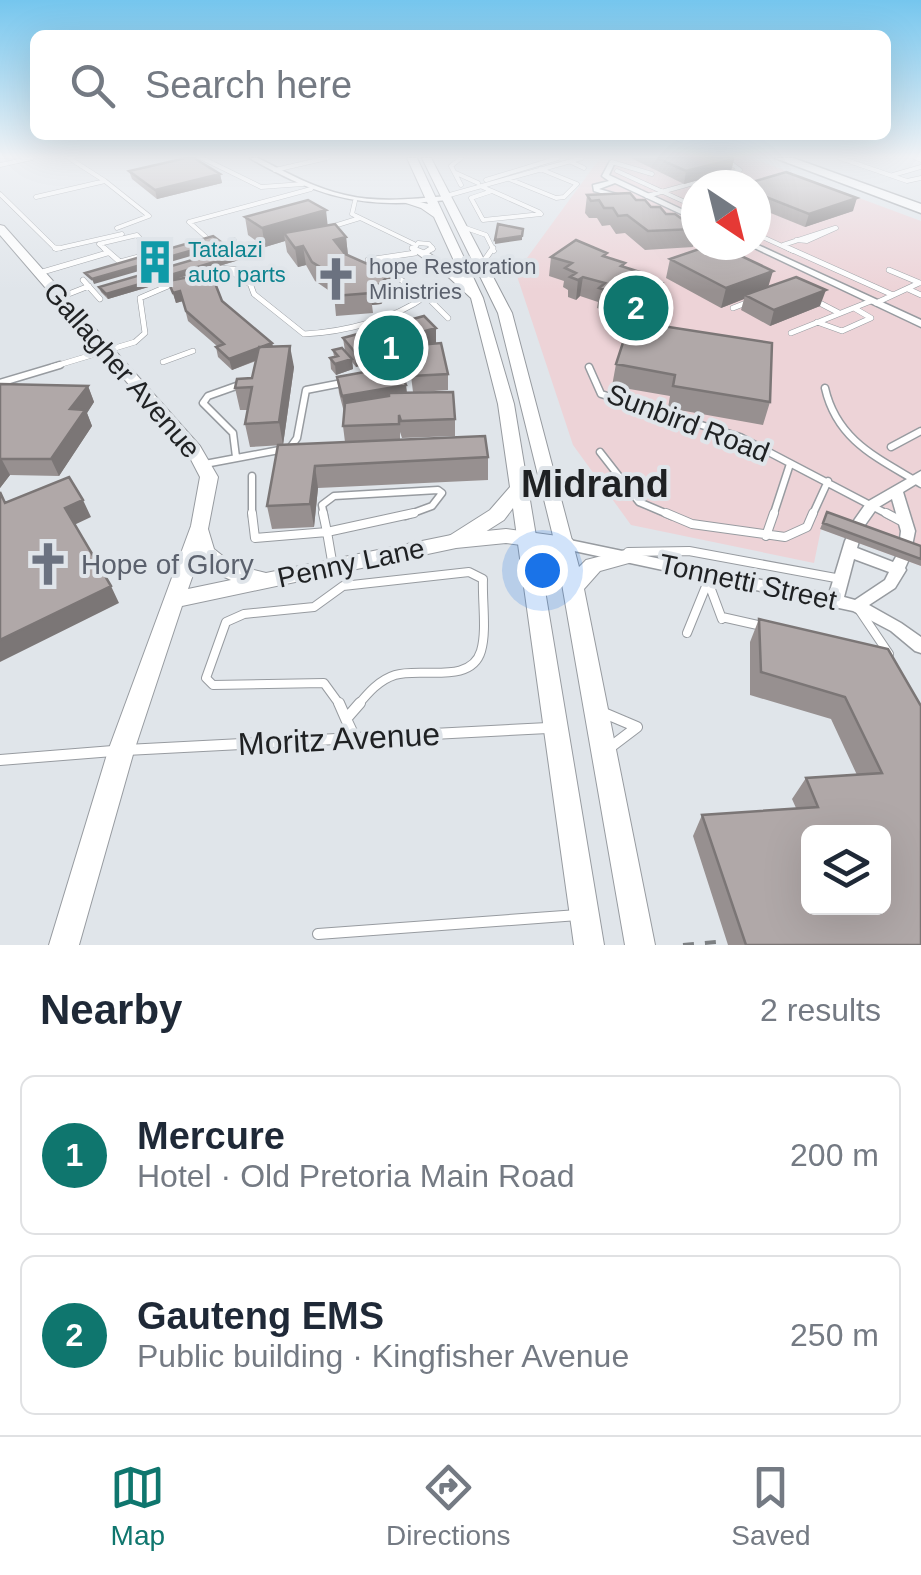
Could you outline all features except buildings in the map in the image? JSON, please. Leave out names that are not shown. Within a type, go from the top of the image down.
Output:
[{"type":"main road","points":[[408,202],[426,206],[441,217]]},
{"type":"main road","points":[[434,202],[478,298],[506,404],[589,945]]},
{"type":"main road","points":[[450,202],[505,312],[565,544],[640,945]]},
{"type":"main road","name":"Gallagher Avenue","points":[[0,228],[204,464],[209,477],[200,526],[120,751],[64,945]]},
{"type":"main road","points":[[415,250],[447,269],[478,298]]},
{"type":"main road","points":[[456,542],[497,515],[520,488]]},
{"type":"main road","points":[[200,526],[200,542],[207,558],[220,568],[244,576],[282,578]]},
{"type":"main road","name":"Penny Lane","points":[[174,600],[490,537],[565,544]]},
{"type":"main road","points":[[574,587],[593,565],[620,555]]},
{"type":"street","points":[[659,202],[681,212]]},
{"type":"street","points":[[771,254],[921,324]]},
{"type":"street","points":[[835,600],[852,540],[872,505],[918,479]]},
{"type":"street","points":[[857,606],[890,584],[902,559],[906,524],[896,491]]},
{"type":"street","points":[[852,540],[902,559]]},
{"type":"street","name":"Tonnetti Street","points":[[565,544],[710,578],[857,606],[921,646]]},
{"type":"lane","points":[[8,202],[56,250],[122,234]]},
{"type":"lane","points":[[117,228],[148,216],[131,202]]},
{"type":"lane","points":[[206,237],[190,222],[255,202]]},
{"type":"lane","points":[[354,202],[351,212],[415,250]]},
{"type":"lane","points":[[473,202],[483,220],[541,214],[516,202]]},
{"type":"lane","points":[[334,226],[360,218]]},
{"type":"lane","points":[[782,245],[830,227],[838,230],[807,241],[796,240]]},
{"type":"lane","points":[[38,273],[108,253],[123,262],[154,252],[132,235],[99,244],[108,253]]},
{"type":"lane","points":[[234,240],[230,247],[246,248]]},
{"type":"lane","points":[[771,240],[893,295]]},
{"type":"lane","points":[[368,260],[384,260],[415,250]]},
{"type":"lane","points":[[384,260],[384,269],[426,296],[448,318]]},
{"type":"lane","points":[[889,270],[920,283]]},
{"type":"lane","points":[[2,382],[106,352],[143,336],[139,301],[142,295],[203,274],[234,273],[300,332],[318,336],[415,304],[426,296]]},
{"type":"lane","points":[[83,280],[100,299]]},
{"type":"lane","points":[[791,332],[920,283]]},
{"type":"lane","points":[[59,297],[90,288]]},
{"type":"lane","points":[[907,289],[921,295]]},
{"type":"lane","points":[[809,298],[839,313]]},
{"type":"lane","points":[[733,308],[750,302]]},
{"type":"lane","points":[[816,322],[842,331],[870,318],[853,308]]},
{"type":"lane","points":[[162,362],[193,352]]},
{"type":"lane","name":"Sunbird Road","points":[[588,367],[601,394],[740,438],[906,524]]},
{"type":"lane","points":[[236,457],[233,434],[203,403],[208,396],[251,381]]},
{"type":"lane","points":[[204,464],[290,448],[297,438],[306,390],[350,382]]},
{"type":"lane","points":[[825,388],[828,412],[836,427],[918,479]]},
{"type":"lane","points":[[890,448],[921,431]]},
{"type":"lane","points":[[600,452],[646,506],[692,524],[766,536],[785,538],[807,527],[828,482]]},
{"type":"lane","points":[[766,536],[790,464]]},
{"type":"lane","points":[[252,476],[255,538],[268,542],[328,531],[420,512],[434,504],[442,493],[438,490],[334,496],[322,505],[328,531],[333,568]]},
{"type":"lane","points":[[620,555],[689,550],[841,579]]},
{"type":"lane","points":[[346,719],[373,686],[390,674],[459,672],[469,667],[481,653],[483,578],[470,572],[342,586],[314,607],[244,614],[226,622],[206,678],[212,685],[324,682],[355,738]]},
{"type":"lane","points":[[710,578],[722,619],[768,628]]},
{"type":"lane","points":[[687,633],[710,578]]},
{"type":"lane","points":[[857,606],[898,668]]},
{"type":"lane","points":[[874,650],[890,654]]},
{"type":"lane","points":[[598,711],[638,726],[606,751]]},
{"type":"lane","name":"Moritz Avenue","points":[[0,760],[557,728]]},
{"type":"lane","points":[[318,934],[584,915]]},
{"type":"path","points":[[683,945],[726,941]]},
{"type":"shaded area","points":[[568,202],[681,202],[681,260],[771,260],[771,202],[870,202],[921,221],[921,566],[821,529],[814,563],[631,525],[573,445],[516,273]]},
{"type":"place","name":"Tatalazi auto parts","points":[[155,262]]},
{"type":"place","name":"hope Restoration Ministries","points":[[336,279]]},
{"type":"place","name":"Gauteng EMS","points":[[636,308]]},
{"type":"place","name":"Mercure","points":[[391,348]]},
{"type":"place","name":"Hope of Glory","points":[[48,564]]},
{"type":"district","name":"Midrand","points":[[595,484]]}]
